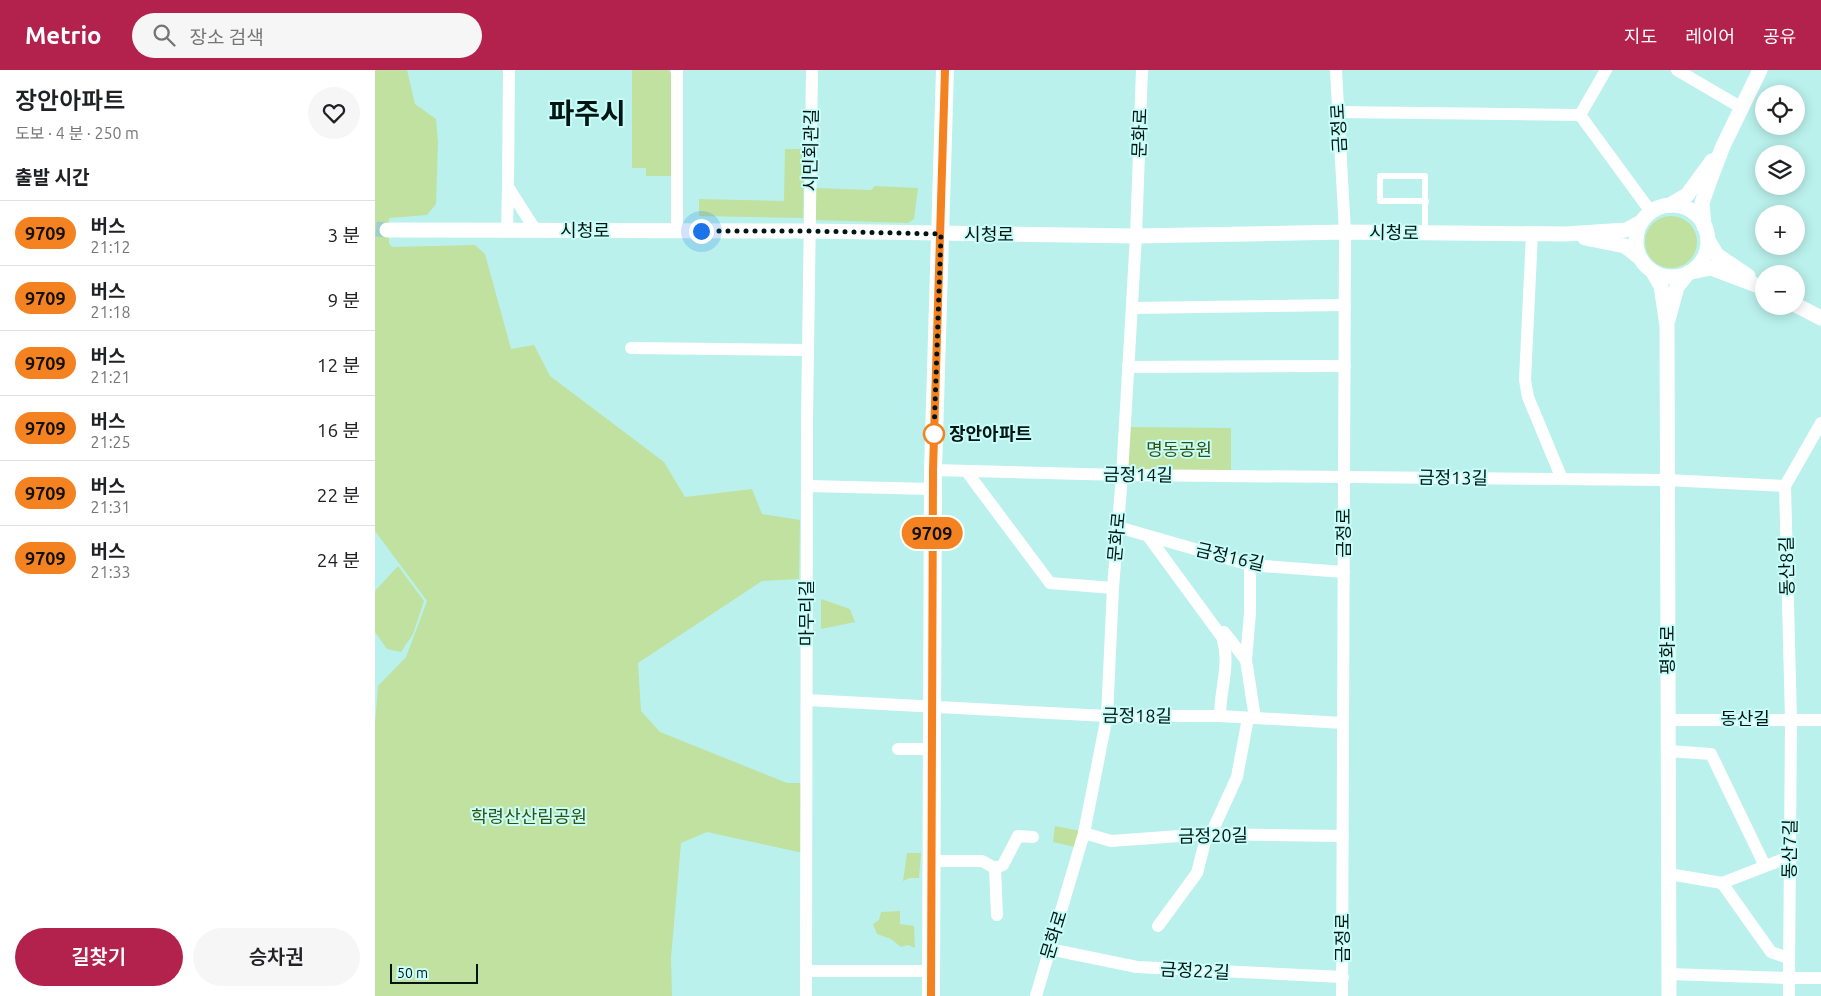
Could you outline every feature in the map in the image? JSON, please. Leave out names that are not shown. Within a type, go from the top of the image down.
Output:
[{"type":"main road","points":[[931,996],[933,470],[945,70]]},
{"type":"street","points":[[507,231],[509,70]]},
{"type":"street","points":[[677,70],[677,232]]},
{"type":"street","name":"시민회관길","points":[[810,231],[812,70]]},
{"type":"street","name":"문화로","points":[[1036,996],[1084,833],[1107,716],[1113,588],[1122,475],[1136,236],[1142,70]]},
{"type":"street","name":"금정로","points":[[1336,70],[1345,232],[1342,996]]},
{"type":"street","points":[[1580,115],[1606,70]]},
{"type":"street","points":[[1677,70],[1742,108]]},
{"type":"street","points":[[1667,326],[1677,287],[1705,255],[1706,233],[1702,203],[1723,146],[1760,70]]},
{"type":"street","points":[[1338,112],[1580,115]]},
{"type":"street","points":[[1580,115],[1646,217]]},
{"type":"street","points":[[1567,234],[1626,230],[1687,195],[1723,146]]},
{"type":"street","points":[[508,188],[536,231]]},
{"type":"street","points":[[1669,205],[1690,210],[1706,233],[1717,255],[1755,281]]},
{"type":"street","points":[[1639,257],[1636,239],[1646,217]]},
{"type":"street","name":"시청로","points":[[379,229],[677,232],[810,231],[1136,236],[1345,232],[1567,234]]},
{"type":"street","name":"마무리길","points":[[806,996],[807,486],[810,231]]},
{"type":"street","points":[[1532,233],[1525,380],[1528,397],[1563,479]]},
{"type":"street","points":[[1567,234],[1625,246],[1639,257],[1653,272],[1661,286],[1667,326]]},
{"type":"street","points":[[1653,272],[1671,277],[1711,268],[1755,284]]},
{"type":"street","points":[[1132,308],[1345,306]]},
{"type":"street","points":[[1805,310],[1821,318]]},
{"type":"street","name":"평화로","points":[[1667,326],[1669,996]]},
{"type":"street","points":[[631,348],[808,350]]},
{"type":"street","points":[[1128,367],[1345,366]]},
{"type":"street","points":[[1785,486],[1816,442],[1821,423]]},
{"type":"street","name":"금정14길","points":[[933,470],[1122,475],[1344,477]]},
{"type":"street","points":[[967,472],[1050,583],[1113,588]]},
{"type":"street","name":"금정13길","points":[[1344,477],[1667,480],[1785,486]]},
{"type":"street","points":[[807,486],[933,489]]},
{"type":"street","name":"동산8길","points":[[1785,486],[1791,719]]},
{"type":"street","name":"금정16길","points":[[1118,527],[1250,565],[1344,572]]},
{"type":"street","name":"금정16길","points":[[1148,536],[1216,626],[1225,646],[1226,669],[1220,716]]},
{"type":"street","points":[[1159,926],[1197,873],[1209,834],[1237,777],[1251,718],[1247,660],[1250,613],[1250,565]]},
{"type":"street","points":[[1216,626],[1226,634],[1247,660]]},
{"type":"street","name":"금정18길","points":[[807,700],[1107,716],[1220,716],[1343,723]]},
{"type":"street","name":"동산7길","points":[[1789,996],[1791,719]]},
{"type":"street","name":"동산길","points":[[1668,720],[1821,720]]},
{"type":"street","points":[[898,749],[931,748]]},
{"type":"street","points":[[1668,751],[1711,754],[1765,866]]},
{"type":"street","name":"금정20길","points":[[1084,833],[1111,841],[1209,834],[1343,836]]},
{"type":"street","points":[[931,862],[982,861],[995,868],[1003,865],[1019,836],[1033,837]]},
{"type":"street","points":[[1669,874],[1722,884],[1789,857]]},
{"type":"street","points":[[995,868],[997,915]]},
{"type":"street","points":[[1722,884],[1771,952],[1789,958]]},
{"type":"street","name":"금정22길","points":[[1049,949],[1137,967],[1343,977]]},
{"type":"street","points":[[807,971],[931,971]]},
{"type":"street","points":[[1669,974],[1821,978]]},
{"type":"lane","points":[[1425,233],[1426,201],[1425,176],[1380,176],[1380,201],[1426,201]]},
{"type":"green space","name":"학령산산림공원","points":[[375,70],[407,70],[415,104],[436,119],[438,142],[436,204],[427,215],[389,218],[389,243],[392,247],[475,245],[485,254],[511,349],[534,345],[550,376],[664,462],[685,497],[752,489],[762,514],[800,520],[799,579],[762,581],[638,663],[641,711],[660,732],[787,783],[802,783],[803,853],[707,832],[681,843],[671,958],[672,996],[375,996],[375,724],[378,686],[406,657],[427,601],[375,531]]},
{"type":"green space","points":[[632,70],[668,70],[673,76],[674,176],[646,176],[646,168],[632,168]]},
{"type":"green space","points":[[785,149],[804,149],[803,218],[699,216],[699,199],[784,201]]},
{"type":"green space","points":[[875,186],[918,188],[914,219],[908,223],[815,220],[816,188],[871,190]]},
{"type":"green space","points":[[1666,216],[1676,216],[1690,223],[1697,237],[1697,247],[1690,261],[1676,268],[1666,268],[1656,264],[1649,257],[1645,247],[1645,237],[1649,227],[1656,220]]},
{"type":"green space","name":"명동공원","points":[[1128,427],[1231,428],[1231,473],[1127,472]]},
{"type":"green space","points":[[398,566],[424,601],[413,634],[401,652],[387,649],[375,632],[375,591]]},
{"type":"green space","points":[[821,599],[850,609],[855,622],[821,629]]},
{"type":"green space","points":[[1055,826],[1080,831],[1075,847],[1053,842]]},
{"type":"green space","points":[[907,853],[921,853],[919,878],[910,878],[903,881]]},
{"type":"green space","points":[[900,911],[900,924],[914,926],[915,948],[908,945],[901,947],[891,939],[877,934],[873,924],[879,920],[881,912]]},
{"type":"tunnel","points":[[376,229],[387,230]]},
{"type":"bus line","name":"9709","points":[[931,996],[933,470],[945,70]]},
{"type":"place","name":"장안아파트","points":[[934,434]]},
{"type":"district","name":"파주시","points":[[587,113]]},
{"type":"route","points":[[701,231],[941,234],[934,434]]}]
